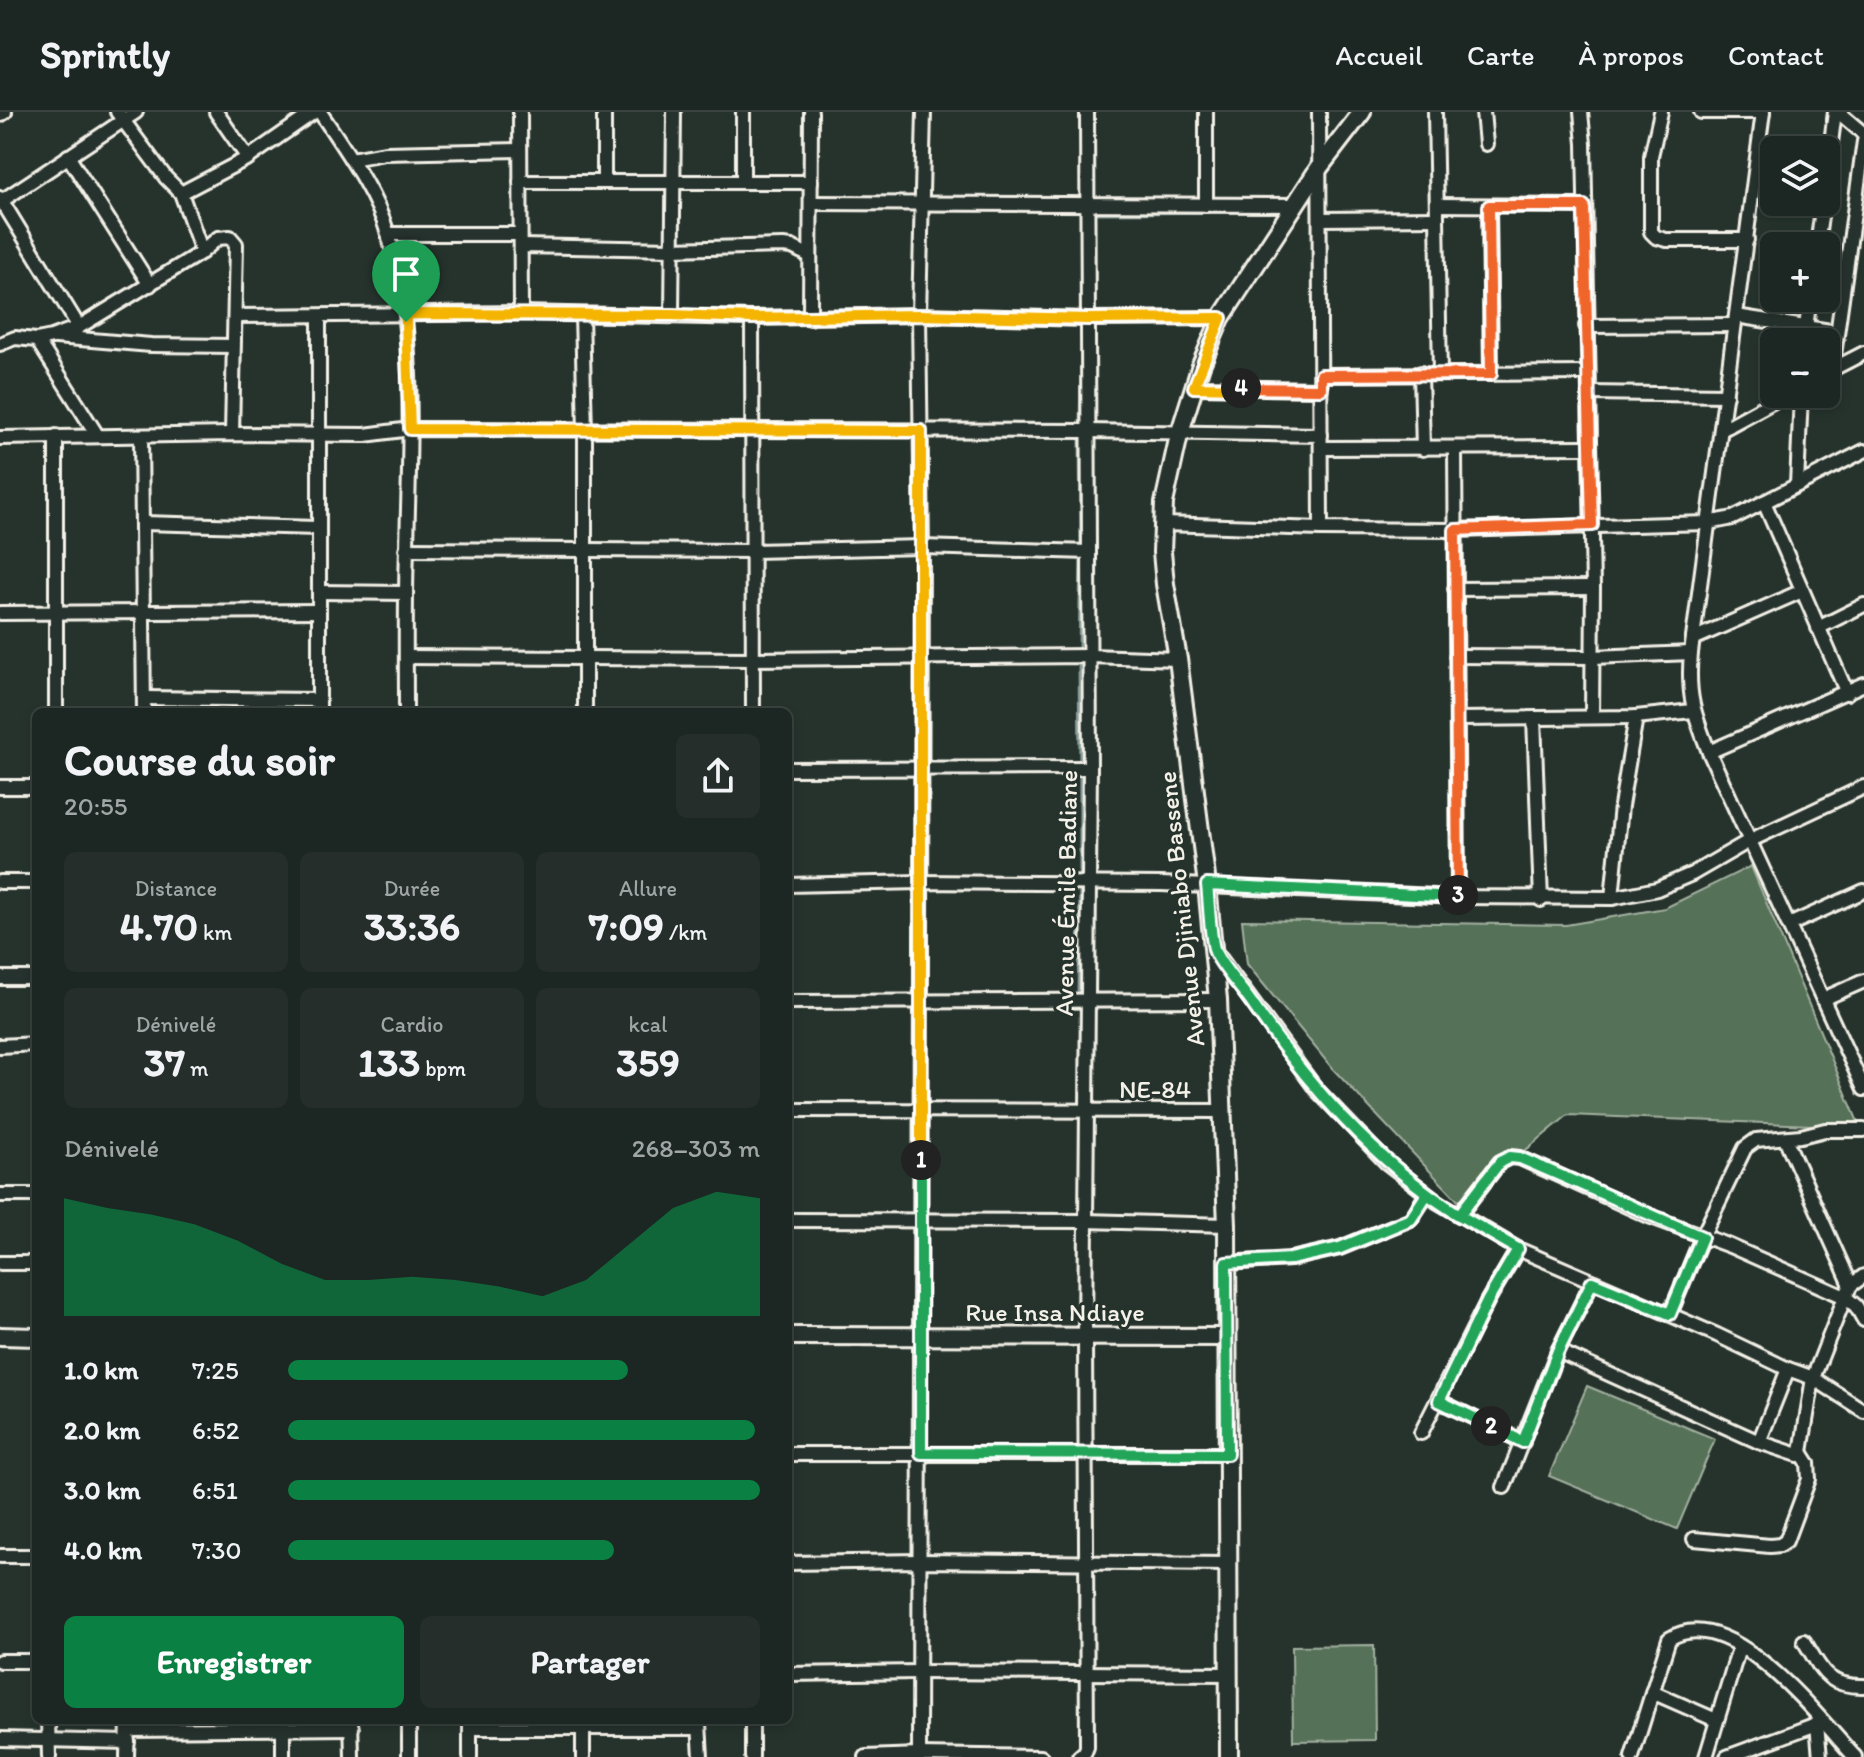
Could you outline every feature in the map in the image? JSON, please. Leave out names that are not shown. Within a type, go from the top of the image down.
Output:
[{"type":"main road","name":"Avenue Djiniabo Bassene","points":[[1229,1757],[1227,1225],[1218,1000],[1207,885],[1178,659],[1165,584],[1163,524],[1167,486],[1179,435],[1221,318],[1319,168],[1362,112]]},
{"type":"main road","points":[[0,1336],[32,1337]]},
{"type":"main road","name":"Rue Insa Ndiaye","points":[[792,1336],[1226,1337]]},
{"type":"street","points":[[79,327],[1,201],[68,156],[119,116],[136,112]]},
{"type":"street","points":[[216,112],[248,158]]},
{"type":"street","points":[[181,193],[248,158],[317,112],[351,159],[388,234],[405,314],[410,429],[406,708]]},
{"type":"street","points":[[520,112],[521,313]]},
{"type":"street","points":[[604,112],[604,180]]},
{"type":"street","points":[[672,315],[674,112]]},
{"type":"street","points":[[743,112],[743,181]]},
{"type":"street","points":[[810,318],[811,112]]},
{"type":"street","points":[[919,1755],[922,547],[919,315],[924,112]]},
{"type":"street","name":"Avenue Émile Badiane","points":[[1079,1757],[1087,1747],[1085,1336],[1090,656],[1087,112]]},
{"type":"street","points":[[1206,112],[1206,205]]},
{"type":"street","points":[[1319,112],[1321,529]]},
{"type":"street","points":[[1435,112],[1440,373]]},
{"type":"street","points":[[1483,112],[1486,144]]},
{"type":"street","points":[[1581,112],[1592,525],[1592,717]]},
{"type":"street","points":[[1661,112],[1651,156],[1651,232],[1666,240],[1747,240]]},
{"type":"street","points":[[1701,112],[1763,112],[1691,653],[1692,711],[1864,1089]]},
{"type":"street","points":[[1837,112],[1864,134]]},
{"type":"street","points":[[1833,136],[1837,112]]},
{"type":"street","points":[[119,116],[181,193],[202,252]]},
{"type":"street","points":[[1838,328],[1864,141]]},
{"type":"street","points":[[351,159],[385,153],[519,150]]},
{"type":"street","points":[[68,156],[150,285]]},
{"type":"street","points":[[520,182],[811,182]]},
{"type":"street","points":[[811,203],[1294,205]]},
{"type":"street","points":[[1320,219],[1489,206],[1584,206]]},
{"type":"street","points":[[1489,206],[1491,374]]},
{"type":"street","points":[[388,234],[672,249],[783,246],[810,256]]},
{"type":"street","points":[[2,339],[24,337],[37,340],[79,327],[224,236],[230,237],[236,244],[232,434]]},
{"type":"street","points":[[1806,327],[1808,312]]},
{"type":"street","points":[[235,316],[521,313],[752,318],[919,315],[1221,318]]},
{"type":"street","points":[[582,315],[585,708]]},
{"type":"street","points":[[144,698],[319,706],[319,316]]},
{"type":"street","points":[[752,318],[753,708]]},
{"type":"street","points":[[1586,326],[1735,320],[1812,328]]},
{"type":"street","points":[[52,337],[151,345],[233,346]]},
{"type":"street","points":[[37,340],[97,435]]},
{"type":"street","points":[[1840,366],[1862,357]]},
{"type":"street","points":[[1194,387],[1321,382],[1421,373],[1588,373]]},
{"type":"street","points":[[1421,373],[1423,449]]},
{"type":"street","points":[[1589,393],[1726,395]]},
{"type":"street","points":[[1721,430],[1761,408]]},
{"type":"street","points":[[1797,485],[1800,408]]},
{"type":"street","points":[[0,438],[365,435],[410,429],[1088,431],[1321,441],[1423,449],[1590,447]]},
{"type":"street","points":[[56,436],[56,708]]},
{"type":"street","points":[[141,436],[144,708]]},
{"type":"street","points":[[1455,448],[1458,897]]},
{"type":"street","points":[[1163,524],[1455,530],[1708,523],[1733,518],[1864,451]]},
{"type":"street","points":[[1764,502],[1847,693]]},
{"type":"street","points":[[143,523],[318,528]]},
{"type":"street","points":[[406,549],[752,551],[922,547],[1089,552]]},
{"type":"street","points":[[1455,589],[1593,588]]},
{"type":"street","points":[[1693,639],[1802,591]]},
{"type":"street","points":[[319,592],[406,593]]},
{"type":"street","points":[[1818,628],[1864,605]]},
{"type":"street","points":[[0,613],[319,611]]},
{"type":"street","points":[[1456,656],[1593,657],[1691,653]]},
{"type":"street","points":[[406,657],[753,659],[1090,656],[1178,659]]},
{"type":"street","points":[[1709,752],[1864,684]]},
{"type":"street","points":[[1457,719],[1636,717],[1692,711]]},
{"type":"street","points":[[1612,898],[1621,806],[1636,717]]},
{"type":"street","points":[[1534,718],[1541,900]]},
{"type":"street","points":[[792,769],[1090,768]]},
{"type":"street","points":[[0,787],[32,787]]},
{"type":"street","points":[[792,885],[920,882],[1207,885],[1541,900],[1612,898],[1657,889],[1692,874],[1749,841],[1864,787]]},
{"type":"street","points":[[0,882],[32,882]]},
{"type":"street","points":[[1789,925],[1864,891]]},
{"type":"street","points":[[1215,951],[1316,1089],[1360,1138],[1427,1194],[1518,1249],[1813,1378],[1864,1411]]},
{"type":"street","points":[[0,978],[32,978]]},
{"type":"street","points":[[1823,999],[1864,981]]},
{"type":"street","points":[[792,1002],[1218,1000]]},
{"type":"street","points":[[0,1046],[32,1044]]},
{"type":"street","name":"NE-84","points":[[792,1110],[1223,1111]]},
{"type":"street","points":[[1670,1314],[1702,1237],[1745,1148],[1756,1140],[1825,1130],[1864,1130]]},
{"type":"street","points":[[1785,1138],[1848,1291],[1864,1320]]},
{"type":"street","points":[[1459,1215],[1500,1162],[1510,1157],[1520,1158],[1702,1237],[1848,1291]]},
{"type":"street","points":[[1226,1263],[1291,1259],[1340,1248],[1411,1219],[1427,1194]]},
{"type":"street","points":[[0,1195],[32,1195]]},
{"type":"street","points":[[792,1220],[1227,1225]]},
{"type":"street","points":[[1421,1433],[1488,1300],[1518,1249]]},
{"type":"street","points":[[0,1263],[32,1263]]},
{"type":"street","points":[[1694,1539],[1770,1546],[1786,1541],[1809,1479],[1808,1463],[1801,1452],[1813,1378],[1848,1291],[1864,1276]]},
{"type":"street","points":[[1504,1487],[1558,1351],[1592,1282]]},
{"type":"street","points":[[1558,1351],[1759,1442],[1794,1455],[1801,1452]]},
{"type":"street","points":[[1759,1442],[1788,1369]]},
{"type":"street","points":[[1439,1401],[1523,1442]]},
{"type":"street","points":[[792,1454],[1227,1454]]},
{"type":"street","points":[[0,1556],[32,1556]]},
{"type":"street","points":[[792,1563],[1228,1564]]},
{"type":"street","points":[[1632,1757],[1669,1639],[1682,1632],[1723,1636],[1778,1673],[1819,1723],[1855,1757]]},
{"type":"street","points":[[1804,1641],[1827,1679],[1864,1686]]},
{"type":"street","points":[[1706,1757],[1739,1648]]},
{"type":"street","points":[[0,1661],[32,1661]]},
{"type":"street","points":[[792,1674],[1229,1674]]},
{"type":"street","points":[[1652,1692],[1716,1720]]},
{"type":"street","points":[[1727,1757],[1756,1751],[1819,1723]]},
{"type":"street","points":[[1819,1723],[1820,1757]]},
{"type":"street","points":[[48,1724],[49,1757]]},
{"type":"street","points":[[283,1724],[283,1757]]},
{"type":"street","points":[[0,1739],[48,1740],[128,1731],[352,1724],[352,1757]]},
{"type":"street","points":[[409,1724],[409,1757]]},
{"type":"street","points":[[470,1757],[470,1724],[699,1724],[701,1757]]},
{"type":"street","points":[[583,1724],[583,1757]]},
{"type":"street","points":[[752,1724],[752,1757]]},
{"type":"street","points":[[127,1757],[128,1731]]},
{"type":"street","points":[[866,1757],[1041,1757]]},
{"type":"green space","points":[[1751,866],[1860,1127],[1568,1115],[1461,1204],[1332,1068],[1247,964],[1242,920],[1566,925],[1665,908]]},
{"type":"green space","points":[[1587,1386],[1715,1439],[1677,1529],[1549,1476]]},
{"type":"green space","points":[[1374,1645],[1375,1740],[1293,1741],[1292,1646]]},
{"type":"waterway","points":[[1091,213],[1277,212]]},
{"type":"waterway","points":[[1082,315],[1083,213]]},
{"type":"waterway","points":[[1323,213],[1360,213]]},
{"type":"waterway","points":[[1080,427],[1082,323]]},
{"type":"waterway","points":[[1080,435],[1081,547]]},
{"type":"waterway","points":[[1079,651],[1081,555]]},
{"type":"waterway","points":[[1079,659],[1080,763]]},
{"type":"waterway","points":[[1080,771],[1080,879]]},
{"type":"waterway","points":[[1078,995],[1080,887]]},
{"type":"route","points":[[406,322],[405,314],[521,313],[752,318],[919,315],[1221,318],[1194,387],[1321,389],[1321,375],[1491,374],[1489,206],[1584,206],[1592,525],[1455,530],[1458,897],[1207,885],[1215,951],[1293,1060],[1360,1138],[1427,1194],[1438,1202],[1459,1215],[1491,1172],[1510,1157],[1520,1158],[1702,1237],[1670,1314],[1592,1282],[1558,1351],[1523,1442],[1439,1401],[1488,1300],[1518,1249],[1459,1215],[1427,1194],[1411,1219],[1340,1248],[1291,1259],[1226,1263],[1227,1454],[921,1453],[921,431],[410,429],[406,322]]}]
